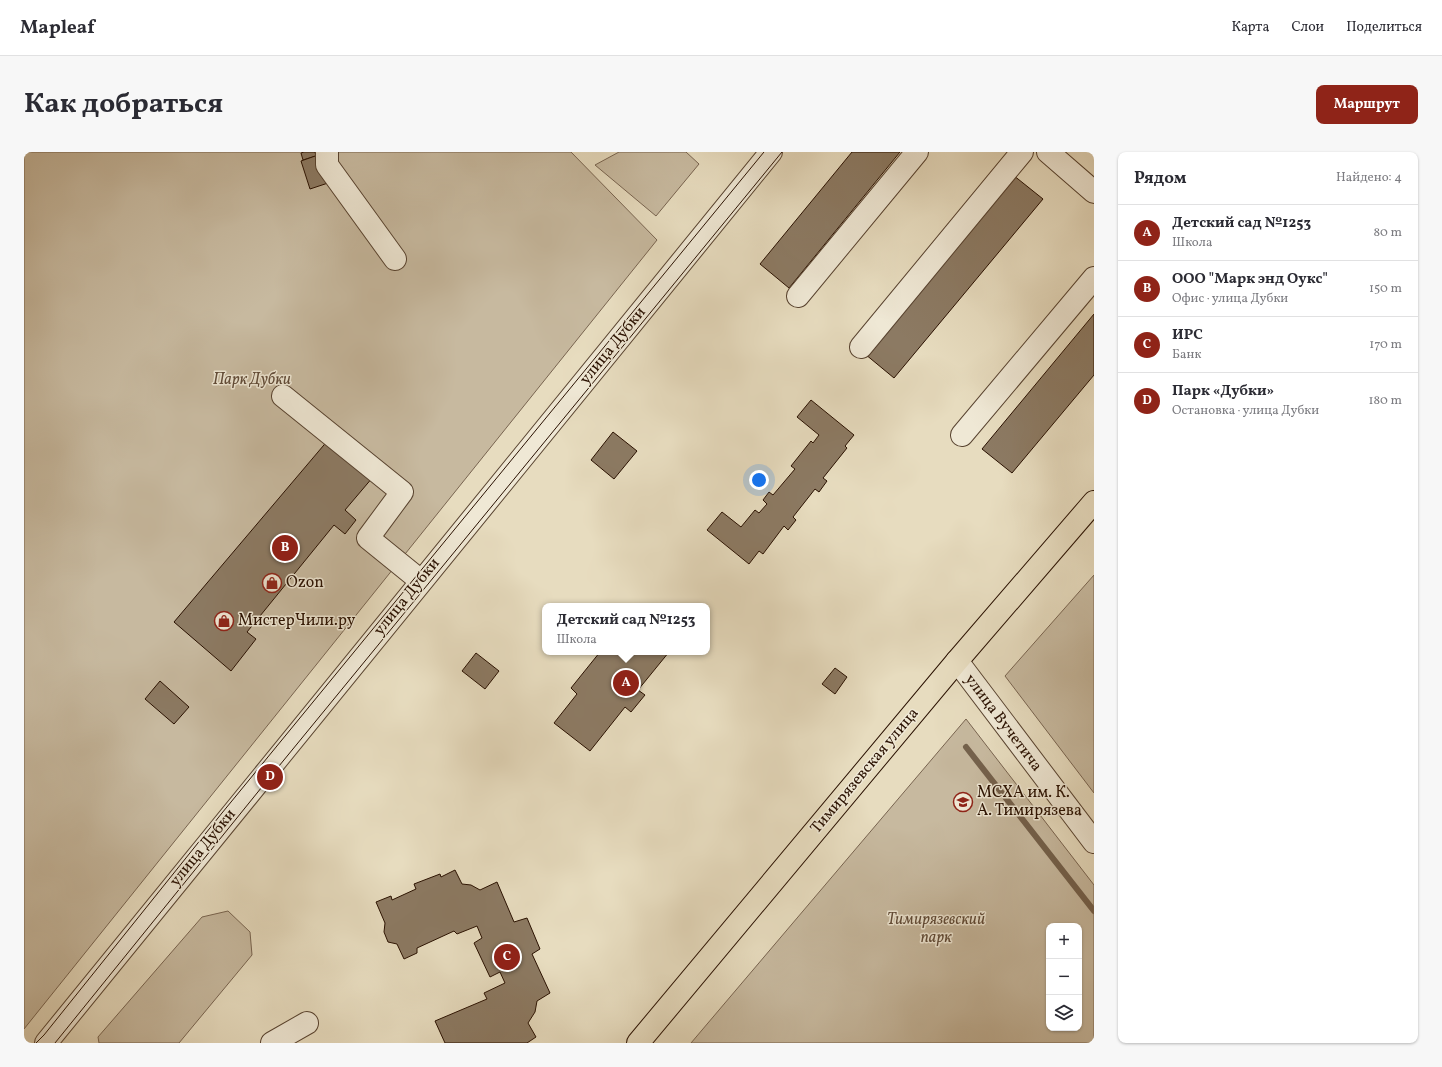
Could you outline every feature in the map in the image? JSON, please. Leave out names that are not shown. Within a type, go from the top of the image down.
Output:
[{"type":"main road","name":"Тимирязевская улица","points":[[638,1043],[957,661],[1094,502]]},
{"type":"street","points":[[327,152],[327,165],[395,259]]},
{"type":"street","name":"улица Дубки","points":[[46,1043],[771,152]]},
{"type":"street","points":[[798,296],[917,152]]},
{"type":"street","points":[[861,347],[1022,152]]},
{"type":"street","points":[[1048,152],[1094,192]]},
{"type":"street","points":[[962,435],[1094,278]]},
{"type":"street","points":[[282,396],[402,492],[368,538],[421,581]]},
{"type":"street","name":"улица Вучетича","points":[[957,661],[1094,842]]},
{"type":"street","points":[[272,1043],[307,1023]]},
{"type":"green space","name":"Парк Дубки","points":[[24,152],[571,152],[657,240],[24,1029]]},
{"type":"green space","points":[[619,152],[686,152],[699,164],[656,216],[595,165]]},
{"type":"green space","points":[[1094,575],[1094,793],[1005,676]]},
{"type":"green space","name":"Тимирязевский парк","points":[[966,719],[1094,885],[1094,1043],[691,1043]]},
{"type":"green space","points":[[228,911],[250,932],[252,955],[179,1043],[99,1043],[98,1037],[202,917]]},
{"type":"building","points":[[315,152],[316,156],[303,160],[301,153]]},
{"type":"building","points":[[852,152],[900,152],[789,288],[760,264]]},
{"type":"building","points":[[318,155],[328,183],[310,189],[301,161]]},
{"type":"building","points":[[1013,175],[1043,199],[894,378],[865,354]]},
{"type":"building","points":[[1094,314],[1094,375],[1012,473],[982,449]]},
{"type":"building","points":[[811,400],[854,435],[845,446],[847,448],[823,478],[827,481],[819,492],[815,489],[793,517],[796,520],[788,530],[784,526],[763,554],[759,551],[749,564],[707,530],[722,512],[741,527],[755,510],[759,513],[767,504],[763,500],[769,492],[773,495],[795,469],[791,466],[811,441],[813,443],[819,435],[797,417]]},
{"type":"building","points":[[613,432],[637,451],[614,479],[591,460]]},
{"type":"building","points":[[329,439],[373,477],[345,510],[356,520],[345,534],[334,525],[247,632],[256,639],[231,671],[174,622]]},
{"type":"building","points":[[476,653],[499,671],[485,689],[462,671]]},
{"type":"building","points":[[598,655],[667,655],[638,690],[645,695],[631,712],[625,707],[590,751],[554,723],[577,694],[571,688]]},
{"type":"building","points":[[835,668],[847,677],[835,694],[822,684]]},
{"type":"building","points":[[160,681],[189,707],[174,724],[145,699]]},
{"type":"building","points":[[455,870],[462,884],[471,885],[480,890],[497,882],[514,922],[527,918],[540,949],[532,954],[550,993],[537,1001],[535,1012],[528,1023],[536,1037],[527,1043],[445,1043],[435,1021],[487,999],[484,993],[505,983],[500,972],[490,977],[474,943],[482,938],[477,926],[457,934],[454,931],[417,948],[417,953],[404,959],[397,944],[388,942],[384,932],[385,923],[376,902],[391,896],[392,900],[416,889],[414,884],[440,874],[441,877]]},
{"type":"waterway","points":[[966,747],[1094,911]]},
{"type":"tram line","points":[[36,1043],[222,813],[764,152]]},
{"type":"tram line","points":[[55,1043],[270,777],[782,152]]},
{"type":"place","name":"ООО \"Марк энд Оукс\"","points":[[285,548]]},
{"type":"place","name":"Ozon","points":[[272,583]]},
{"type":"place","name":"МистерЧили.ру","points":[[224,621]]},
{"type":"place","name":"Детский сад №1253","points":[[626,683]]},
{"type":"place","name":"Парк «Дубки»","points":[[270,777]]},
{"type":"place","name":"МСХА им. К. А. Тимирязева","points":[[963,802]]},
{"type":"place","name":"ИРС","points":[[507,957]]}]
